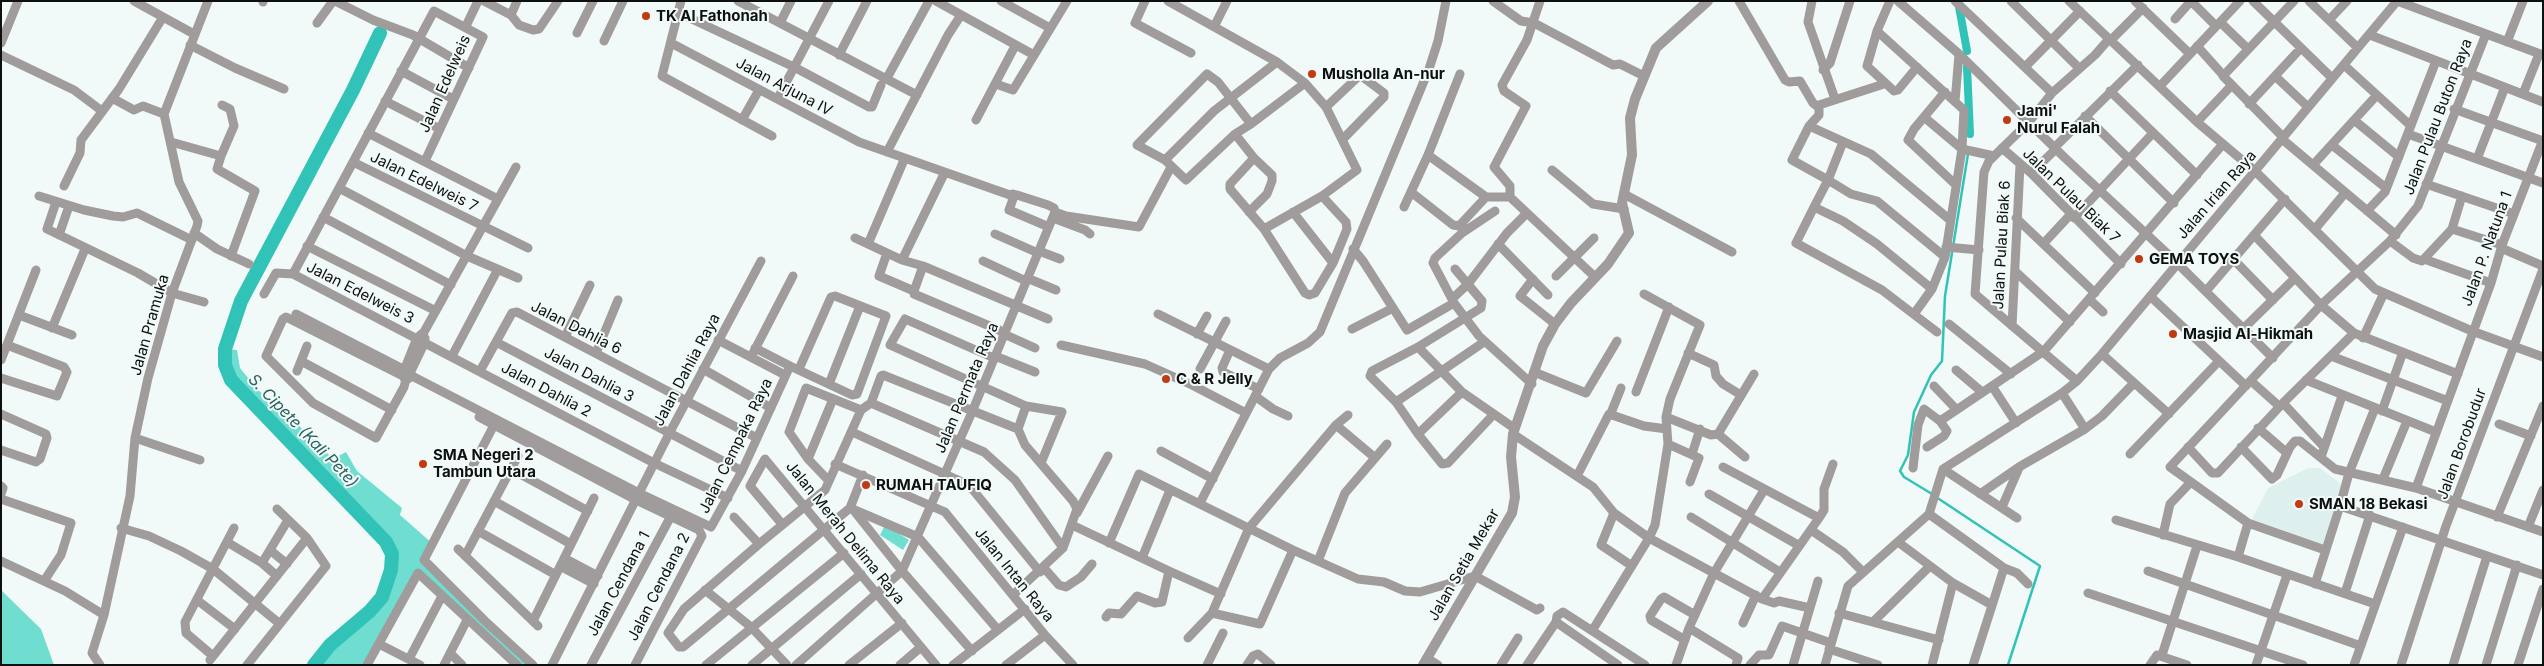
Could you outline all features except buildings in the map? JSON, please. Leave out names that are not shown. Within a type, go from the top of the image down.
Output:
[{"type":"street","points":[[1,43],[18,1]]},
{"type":"street","points":[[134,1],[194,34]]},
{"type":"street","points":[[112,98],[134,110],[143,106],[164,114],[208,1]]},
{"type":"street","points":[[317,23],[334,1],[373,20],[390,25],[418,38],[469,68]]},
{"type":"street","points":[[466,26],[478,1]]},
{"type":"street","points":[[484,1],[511,15],[518,25],[533,30],[539,29],[558,1]]},
{"type":"street","points":[[511,15],[517,1]]},
{"type":"street","points":[[577,33],[593,1]]},
{"type":"street","points":[[604,41],[622,1]]},
{"type":"street","points":[[681,1],[662,74],[664,77],[772,136]]},
{"type":"street","points":[[738,1],[753,5],[780,23],[884,82],[917,95]]},
{"type":"street","points":[[780,23],[791,1]]},
{"type":"street","points":[[778,98],[829,1]]},
{"type":"street","points":[[839,55],[867,1]]},
{"type":"street","points":[[678,13],[794,67],[869,107],[872,106],[928,1]]},
{"type":"street","points":[[936,1],[1034,56]]},
{"type":"street","points":[[1001,1],[1050,28]]},
{"type":"street","points":[[996,84],[1013,90],[1067,1]]},
{"type":"street","points":[[1145,1],[1135,23],[1191,54]]},
{"type":"street","points":[[1168,1],[1277,62],[1304,84],[1326,107],[1344,138],[1358,170],[1322,196],[1264,228]]},
{"type":"street","points":[[1215,26],[1227,1]]},
{"type":"street","points":[[1200,504],[1269,369],[1280,358],[1319,334],[1396,152],[1428,69],[1438,41],[1446,1]]},
{"type":"street","points":[[1493,1],[1521,21],[1534,23],[1613,65],[1620,64],[1644,76]]},
{"type":"street","points":[[1540,1],[1534,23],[1502,85],[1504,91],[1526,106],[1494,167],[1510,186],[1510,197],[1572,258],[1595,277]]},
{"type":"street","name":"Jalan Setia Mekar","points":[[1425,662],[1508,521],[1514,505],[1511,457],[1514,431],[1532,384],[1534,372],[1555,324],[1622,247],[1629,233],[1622,203],[1632,155],[1632,110],[1644,76],[1656,48],[1708,1]]},
{"type":"street","points":[[1739,1],[1785,80],[1789,82],[1800,81],[1813,103],[1818,107],[1819,114],[1809,126],[1792,160],[1850,194],[1877,201],[1945,257]]},
{"type":"street","points":[[1812,1],[1808,22],[1823,70],[1835,100]]},
{"type":"street","points":[[1823,70],[1830,63],[1850,1]]},
{"type":"street","points":[[1890,1],[1877,31],[1866,66],[1893,90],[1898,90],[1917,67]]},
{"type":"street","points":[[1898,1],[1961,56],[2206,291],[2273,358]]},
{"type":"street","points":[[2011,1],[2079,68]]},
{"type":"street","points":[[2069,1],[2197,122],[2285,199],[2365,281],[2383,295],[2543,358]]},
{"type":"street","points":[[2135,1],[2190,54]]},
{"type":"street","points":[[2174,19],[2191,1],[2248,49]]},
{"type":"street","points":[[2160,86],[2240,1]]},
{"type":"street","points":[[2253,1],[2332,78]]},
{"type":"street","points":[[2223,76],[2294,1]]},
{"type":"street","points":[[2309,1],[2358,48]]},
{"type":"street","points":[[2329,20],[2347,1]]},
{"type":"street","points":[[2397,1],[2541,55],[2523,94]]},
{"type":"street","name":"Jalan Irian Raya","points":[[1943,469],[2062,393],[2076,381],[2102,354],[2397,1]]},
{"type":"street","points":[[2507,42],[2523,1]]},
{"type":"street","points":[[1958,4],[2052,93]]},
{"type":"street","points":[[2076,381],[2044,351],[1975,294],[1984,172],[1994,156],[2028,122],[2052,93],[2143,8]]},
{"type":"street","name":"Jalan Edelweis 3","points":[[422,338],[293,274],[434,11],[466,26]]},
{"type":"street","points":[[2025,67],[2080,12]]},
{"type":"street","points":[[887,152],[948,35],[961,15]]},
{"type":"street","points":[[64,186],[80,153],[81,140],[112,98],[163,17]]},
{"type":"street","name":"Jalan Edelweis","points":[[425,161],[483,37],[466,26]]},
{"type":"street","points":[[1877,31],[1945,92],[1964,112],[1967,150],[1956,185],[1950,220],[1951,248],[1945,257],[1932,289],[1914,314]]},
{"type":"street","name":"Jalan Pulau Buton Raya","points":[[2190,483],[2170,468],[2321,305],[2393,238],[2418,206],[2454,109],[2486,34]]},
{"type":"street","points":[[2370,35],[2543,102]]},
{"type":"street","name":"Jalan Arjuna IV","points":[[670,43],[859,142],[904,160],[945,172],[1012,197],[1013,194],[1017,194],[1048,205],[1054,208],[1054,214]]},
{"type":"street","points":[[190,45],[235,68],[284,89]]},
{"type":"street","points":[[976,120],[1015,46]]},
{"type":"street","points":[[2197,46],[2231,86],[2282,138],[2367,211],[2417,261],[2424,259],[2452,229],[2462,196]]},
{"type":"street","points":[[2249,104],[2301,48]]},
{"type":"street","points":[[1,55],[74,90],[102,111]]},
{"type":"street","points":[[1955,102],[1961,56]]},
{"type":"street","points":[[2367,211],[2386,188],[2436,61]]},
{"type":"street","points":[[1054,214],[1139,227],[1168,164],[1231,97],[1277,62]]},
{"type":"street","name":"Jalan Pulau Biak 6","points":[[2030,173],[2138,65]]},
{"type":"street","points":[[2344,65],[2377,94],[2409,130],[2440,145],[2543,183]]},
{"type":"street","points":[[401,71],[453,99]]},
{"type":"street","points":[[1251,124],[1231,97],[1209,74],[1205,75],[1137,143],[1138,147],[1168,164],[1182,178],[1188,179],[1236,134],[1251,124],[1304,84]]},
{"type":"street","points":[[1404,207],[1428,154],[1460,74]]},
{"type":"street","points":[[1326,107],[1360,75],[1384,93],[1384,97],[1344,138]]},
{"type":"street","points":[[2275,76],[2308,107]]},
{"type":"street","points":[[1818,107],[1884,84]]},
{"type":"street","points":[[2197,122],[2231,86]]},
{"type":"street","points":[[2477,159],[2505,87]]},
{"type":"street","points":[[742,120],[759,90]]},
{"type":"street","points":[[2110,91],[2197,175]]},
{"type":"street","points":[[1945,92],[1910,136],[1909,143],[1956,185]]},
{"type":"street","points":[[2313,165],[2377,94]]},
{"type":"street","points":[[385,101],[440,129]]},
{"type":"street","points":[[222,106],[230,109],[234,126],[217,169],[255,192],[231,256]]},
{"type":"street","points":[[2454,109],[2543,140]]},
{"type":"street","name":"Jalan Pramuka","points":[[100,665],[92,653],[104,615],[121,528],[130,496],[135,438],[148,378],[172,293],[198,221],[179,182],[164,114]]},
{"type":"street","points":[[2085,116],[2174,203]]},
{"type":"street","points":[[1924,117],[1967,150],[1994,156]]},
{"type":"street","points":[[2354,120],[2398,157]]},
{"type":"street","points":[[1809,126],[1871,154],[1950,220]]},
{"type":"street","points":[[368,132],[498,199]]},
{"type":"street","points":[[2044,243],[2100,190],[2154,133]]},
{"type":"street","points":[[1236,134],[1254,158],[1272,175],[1272,181],[1267,194],[1248,212]]},
{"type":"street","name":"Jalan P. Natuna 1","points":[[2416,488],[2491,283],[2501,247],[2543,140]]},
{"type":"street","points":[[171,142],[221,156]]},
{"type":"street","points":[[1843,142],[1828,180],[1796,243],[1856,274],[1937,332]]},
{"type":"street","points":[[1940,421],[2044,351],[2147,235],[2223,144]]},
{"type":"street","points":[[2332,145],[2386,188]]},
{"type":"street","name":"Jalan Pulau Biak 7","points":[[2002,148],[2030,173],[2121,264]]},
{"type":"street","points":[[1428,154],[1486,197],[1510,197]]},
{"type":"street","points":[[1254,158],[1229,186],[1248,212],[1264,228],[1305,293],[1309,295],[1315,293],[1333,262],[1348,226],[1322,196]]},
{"type":"street","points":[[868,244],[904,160]]},
{"type":"street","name":"Jalan Edelweis 7","points":[[353,162],[528,248]]},
{"type":"street","name":"Jalan Pulau Biak 6","points":[[2012,326],[2020,165]]},
{"type":"street","points":[[516,167],[436,311],[406,374],[404,387],[376,437],[306,397],[266,356],[283,318],[286,317],[406,374],[494,426],[637,496]]},
{"type":"street","points":[[1552,170],[1593,204],[1624,209]]},
{"type":"street","points":[[902,260],[945,172]]},
{"type":"street","points":[[2426,184],[2514,214]]},
{"type":"street","points":[[338,188],[467,256],[518,278]]},
{"type":"street","points":[[1411,192],[1453,225],[1459,226],[1486,197]]},
{"type":"street","points":[[2315,229],[2346,193]]},
{"type":"street","points":[[1624,194],[1732,252]]},
{"type":"street","points":[[39,196],[69,206],[123,218],[137,213],[193,236],[249,264]]},
{"type":"street","points":[[1012,197],[1010,210],[1049,227]]},
{"type":"street","points":[[2206,291],[2285,199]]},
{"type":"street","points":[[56,202],[47,228],[85,249],[138,273],[172,293],[204,302]]},
{"type":"street","points":[[59,235],[69,206]]},
{"type":"street","points":[[1814,207],[1843,220],[1877,244],[1932,289]]},
{"type":"street","points":[[1495,211],[1462,233],[1435,258],[1434,266],[1453,301],[1484,342],[1532,384]]},
{"type":"street","points":[[1293,212],[1333,262]]},
{"type":"street","points":[[1054,214],[1090,234]]},
{"type":"street","name":"Jalan Permata Raya","points":[[796,665],[902,571],[972,412],[1054,214]]},
{"type":"street","points":[[1353,250],[1363,261],[1407,330],[1453,301],[1498,244],[1526,214]]},
{"type":"street","points":[[323,217],[451,285]]},
{"type":"street","points":[[2016,218],[2044,243],[2092,296],[2103,312]]},
{"type":"street","points":[[2452,229],[2501,247],[2543,268]]},
{"type":"street","points":[[995,234],[1060,259]]},
{"type":"street","points":[[2254,236],[2321,305],[2354,333],[2458,374]]},
{"type":"street","points":[[855,238],[902,260],[923,266],[1048,318]]},
{"type":"street","points":[[1556,276],[1594,238]]},
{"type":"street","points":[[1498,244],[1548,295]]},
{"type":"street","points":[[307,246],[436,311]]},
{"type":"street","points":[[1951,248],[1979,250]]},
{"type":"street","points":[[52,328],[85,249]]},
{"type":"street","points":[[887,253],[879,276],[914,291],[914,294],[999,330],[1035,348]]},
{"type":"street","points":[[2424,259],[2491,283]]},
{"type":"street","points":[[2234,260],[2273,300]]},
{"type":"street","name":"Jalan Dahlia Raya","points":[[552,665],[686,401],[761,261]]},
{"type":"street","points":[[983,261],[1056,290]]},
{"type":"street","points":[[914,291],[923,266]]},
{"type":"street","name":"Jalan Borobudur","points":[[2401,665],[2442,542],[2512,347],[2541,280],[2543,268]]},
{"type":"street","points":[[452,356],[498,269]]},
{"type":"street","points":[[1455,269],[1483,304],[1481,308],[1418,347],[1371,373],[1371,378],[1396,402],[1439,462],[1445,464],[1493,415]]},
{"type":"street","points":[[1,360],[36,270]]},
{"type":"street","points":[[2016,272],[2070,322]]},
{"type":"street","points":[[264,294],[276,273],[293,274]]},
{"type":"street","points":[[751,357],[793,276]]},
{"type":"street","points":[[2243,329],[2295,278]]},
{"type":"street","points":[[1533,279],[1520,296],[1555,324]]},
{"type":"street","points":[[565,337],[590,285]]},
{"type":"street","points":[[1592,630],[1649,538],[1657,520],[1668,444],[1666,417],[1670,399],[1700,325],[1644,294]]},
{"type":"street","points":[[2363,338],[2383,295]]},
{"type":"street","name":"Jalan Cempaka Raya","points":[[637,496],[711,527],[758,438],[785,375],[795,368],[833,296],[860,306]]},
{"type":"street","points":[[2150,296],[2219,361],[2248,383],[2281,404],[2324,447]]},
{"type":"street","points":[[596,353],[618,300]]},
{"type":"street","points":[[755,348],[828,384],[855,395],[886,322],[886,316],[860,306],[828,384]]},
{"type":"street","points":[[1636,392],[1669,307]]},
{"type":"street","points":[[1352,330],[1393,308]]},
{"type":"street","name":"Jalan Dahlia 6","points":[[480,371],[514,312],[758,438]]},
{"type":"street","points":[[296,314],[637,496]]},
{"type":"street","points":[[1158,314],[1269,369]]},
{"type":"street","points":[[19,315],[72,335]]},
{"type":"street","points":[[1197,334],[1207,316]]},
{"type":"street","points":[[1035,372],[994,357],[905,319],[890,346],[1026,406],[1062,412],[1041,463]]},
{"type":"street","points":[[1200,368],[1226,321]]},
{"type":"street","points":[[886,322],[899,327]]},
{"type":"street","points":[[1949,324],[2011,374]]},
{"type":"street","points":[[2188,447],[2212,473],[2216,474],[2281,404],[2354,333]]},
{"type":"street","name":"Jalan Dahlia 2","points":[[422,338],[452,356],[654,463],[728,498]]},
{"type":"street","points":[[718,340],[785,375]]},
{"type":"street","points":[[1534,372],[1586,393],[1617,341]]},
{"type":"street","name":"Jalan Dahlia 3","points":[[496,342],[742,470]]},
{"type":"street","points":[[1396,402],[1440,370],[1484,342]]},
{"type":"street","points":[[1,378],[57,396],[67,372],[64,367],[7,345]]},
{"type":"street","points":[[1062,345],[1145,364],[1194,386],[1246,413]]},
{"type":"street","points":[[297,371],[307,346]]},
{"type":"street","points":[[1418,347],[1462,392],[1597,490],[1614,513],[1649,538],[1774,604],[1782,602],[1810,608]]},
{"type":"street","points":[[1230,350],[1222,368],[1223,372],[1257,392],[1273,409],[1288,416]]},
{"type":"street","points":[[2316,584],[2349,474],[2393,381],[2403,352]]},
{"type":"street","points":[[1688,353],[1714,365],[1716,376],[1723,384],[1742,395]]},
{"type":"street","points":[[2102,354],[2169,414]]},
{"type":"street","points":[[2331,356],[2448,401]]},
{"type":"street","points":[[301,361],[392,410]]},
{"type":"street","points":[[2130,454],[2219,361]]},
{"type":"street","points":[[703,369],[771,408]]},
{"type":"street","points":[[1956,370],[1982,392]]},
{"type":"street","points":[[1718,434],[1754,374]]},
{"type":"street","points":[[863,476],[852,510],[824,530],[683,646],[679,647],[669,636],[668,630],[684,609],[782,524],[822,494],[861,410],[871,403],[881,376],[883,375],[1018,429]]},
{"type":"street","points":[[2306,380],[2436,432]]},
{"type":"street","points":[[1980,494],[2019,468],[2085,429],[2102,416],[2134,383]]},
{"type":"street","points":[[1934,386],[1956,410]]},
{"type":"street","points":[[1992,386],[2016,423]]},
{"type":"street","points":[[829,481],[808,459],[789,432],[804,389],[809,388],[861,410]]},
{"type":"street","points":[[1577,476],[1605,418],[1611,413],[1621,388]]},
{"type":"street","points":[[1418,434],[1462,392]]},
{"type":"street","points":[[2062,393],[2085,429]]},
{"type":"street","points":[[2321,457],[2342,396]]},
{"type":"street","points":[[808,459],[833,399]]},
{"type":"street","points":[[871,403],[984,452],[1015,480],[1064,548]]},
{"type":"street","points":[[1026,406],[1018,429],[1025,445],[1076,506],[1073,523]]},
{"type":"street","points":[[2498,517],[2542,407]]},
{"type":"street","points":[[1912,468],[1918,425],[1924,409],[1940,421],[1947,432],[1927,447]]},
{"type":"street","points":[[1611,413],[1644,426],[1668,429]]},
{"type":"street","points":[[1,414],[47,436],[40,459],[36,462],[1,450]]},
{"type":"street","points":[[1188,638],[1212,613],[1249,528],[1336,425],[1348,415]]},
{"type":"street","points":[[1666,417],[1711,435],[1718,434],[1744,456]]},
{"type":"street","points":[[2383,479],[2407,421]]},
{"type":"street","points":[[2499,424],[2531,436]]},
{"type":"street","points":[[1336,425],[1374,458]]},
{"type":"street","points":[[494,426],[424,560],[485,621],[533,665]]},
{"type":"street","points":[[2258,428],[2287,453]]},
{"type":"street","points":[[1692,454],[1700,430]]},
{"type":"street","points":[[852,432],[969,485],[1042,570],[1059,585],[1066,587],[1081,577],[1092,564]]},
{"type":"street","points":[[135,438],[200,460]]},
{"type":"street","points":[[2241,447],[2272,479],[2277,475],[2295,441],[2300,441],[2335,469],[2349,474],[2383,479],[2416,488],[2543,532]]},
{"type":"street","points":[[1318,561],[1345,492],[1387,444]]},
{"type":"street","points":[[1668,444],[1692,454],[1699,460],[1690,482]]},
{"type":"street","points":[[1161,451],[1213,479]]},
{"type":"street","points":[[518,456],[478,531],[461,552],[535,623],[560,566],[594,498]]},
{"type":"street","points":[[1013,595],[1064,548],[1073,523],[1108,456]]},
{"type":"street","name":"Jalan Merah Delima Raya","points":[[782,524],[750,486],[764,460],[767,459],[936,665]]},
{"type":"street","name":"Jalan Intan Raya","points":[[835,464],[932,505],[944,512],[1067,663]]},
{"type":"street","points":[[1743,623],[1759,597],[1780,572],[1824,510],[1824,490],[1833,464]]},
{"type":"street","points":[[1723,466],[1818,518]]},
{"type":"street","points":[[2002,507],[2019,468]]},
{"type":"street","points":[[511,469],[588,511]]},
{"type":"street","points":[[1825,665],[1848,586],[1929,514],[1943,469],[2017,518]]},
{"type":"street","points":[[1109,543],[1139,474],[1293,550],[1358,579],[1384,582],[1412,592],[1420,592],[1475,576],[1537,610],[1540,608]]},
{"type":"street","points":[[2163,535],[2170,504],[2190,483],[2248,523],[2325,550]]},
{"type":"street","points":[[1,486],[3,488],[1,494]]},
{"type":"street","points":[[1142,558],[1170,490]]},
{"type":"street","points":[[1676,665],[1689,628],[1714,573],[1764,490]]},
{"type":"street","points":[[2528,527],[2543,490]]},
{"type":"street","points":[[1709,494],[1798,545]]},
{"type":"street","name":"Jalan Cendana 2","points":[[635,665],[702,536],[700,530],[637,496]]},
{"type":"street","points":[[1,499],[71,523],[61,555],[44,581]]},
{"type":"street","points":[[494,501],[572,544]]},
{"type":"street","points":[[2340,506],[2543,575]]},
{"type":"street","points":[[247,665],[326,566],[307,538],[277,509]]},
{"type":"street","points":[[852,510],[918,537],[998,630]]},
{"type":"street","points":[[852,510],[972,651]]},
{"type":"street","points":[[1614,513],[1601,545],[1632,566]]},
{"type":"street","points":[[1929,514],[2004,568],[2017,573],[2028,584]]},
{"type":"street","points":[[2344,593],[2370,515]]},
{"type":"street","name":"Jalan Cendana 1","points":[[591,665],[671,516]]},
{"type":"street","points":[[734,517],[759,544]]},
{"type":"street","points":[[1690,518],[1780,572]]},
{"type":"street","points":[[262,563],[288,520]]},
{"type":"street","points":[[2116,520],[2238,557],[2375,604]]},
{"type":"street","points":[[1073,523],[1109,543],[1221,594]]},
{"type":"street","points":[[2238,557],[2248,523]]},
{"type":"street","points":[[2354,665],[2403,527]]},
{"type":"street","points":[[121,528],[149,536],[182,551],[213,569],[280,624]]},
{"type":"street","points":[[234,528],[185,622],[186,633],[212,658],[307,538]]},
{"type":"street","points":[[1811,530],[1840,550],[1863,572]]},
{"type":"street","points":[[478,531],[596,580]]},
{"type":"street","points":[[227,542],[262,563],[277,576]]},
{"type":"street","points":[[1898,542],[1953,583],[1992,605]]},
{"type":"street","points":[[2162,655],[2197,546]]},
{"type":"street","points":[[270,550],[287,564]]},
{"type":"street","points":[[1212,613],[1260,624],[1293,550]]},
{"type":"street","points":[[706,665],[844,553]]},
{"type":"street","points":[[2453,665],[2487,556]]},
{"type":"street","points":[[1,561],[44,581],[104,615]]},
{"type":"street","points":[[2486,665],[2517,565]]},
{"type":"street","points":[[1874,621],[1930,567]]},
{"type":"street","points":[[1973,665],[2004,568]]},
{"type":"street","points":[[1106,617],[1110,613],[1121,614],[1138,596],[1155,603],[1162,602],[1169,571]]},
{"type":"street","points":[[2148,571],[2361,646]]},
{"type":"street","points":[[366,665],[418,573],[466,620],[517,665]]},
{"type":"street","points":[[752,665],[861,574]]},
{"type":"street","points":[[2256,665],[2287,575]]},
{"type":"street","points":[[1793,665],[1818,581]]},
{"type":"street","points":[[1932,665],[1953,583]]},
{"type":"street","points":[[705,590],[751,627],[788,665]]},
{"type":"street","points":[[2518,665],[2543,590]]},
{"type":"street","points":[[2088,593],[2303,665]]},
{"type":"street","points":[[409,659],[442,596]]},
{"type":"street","points":[[1685,640],[1651,620],[1650,616],[1661,599],[1664,598],[1695,615]]},
{"type":"street","points":[[197,600],[235,629]]},
{"type":"street","points":[[953,665],[1025,610]]},
{"type":"street","points":[[1528,665],[1558,616],[1563,612],[1622,650],[1633,662],[1644,665]]},
{"type":"street","points":[[1839,613],[1939,640]]},
{"type":"street","points":[[444,665],[466,620]]},
{"type":"street","points":[[1556,622],[1616,664],[1622,650]]},
{"type":"street","points":[[849,665],[902,623]]},
{"type":"street","points":[[1750,665],[1759,655],[1770,655],[1782,626],[1878,665]]},
{"type":"street","points":[[1689,628],[1738,658],[1736,665]]},
{"type":"street","points":[[1207,665],[1223,633]]},
{"type":"street","points":[[1006,665],[1045,635]]},
{"type":"street","points":[[1501,665],[1518,638]]},
{"type":"street","points":[[378,644],[420,665]]},
{"type":"street","points":[[900,665],[921,647]]},
{"type":"street","points":[[450,653],[462,665]]},
{"type":"street","points":[[1247,665],[1255,654],[1271,665]]},
{"type":"street","points":[[2150,665],[2154,656],[2162,655],[2187,665]]},
{"type":"street","points":[[1425,662],[1438,665]]},
{"type":"shaded area","points":[[225,349],[237,350],[240,368],[258,390],[287,414],[333,459],[346,452],[357,471],[402,508],[400,515],[433,544],[425,560],[533,665],[517,665],[418,574],[366,665],[315,665],[330,645],[364,616],[382,597],[391,570],[392,554],[386,542],[231,380],[225,365]]},
{"type":"shaded area","name":"SMAN 18 Bekasi","points":[[2308,468],[2320,468],[2344,486],[2323,545],[2252,519],[2268,488]]},
{"type":"shaded area","points":[[885,525],[909,540],[903,550],[880,535]]},
{"type":"shaded area","points":[[1,590],[41,629],[54,665],[1,665]]},
{"type":"waterway","points":[[1958,1],[1967,51]]},
{"type":"waterway","name":"S. Cipete (Kali Pete)","points":[[314,665],[330,645],[370,611],[382,597],[391,570],[392,554],[386,542],[231,380],[225,365],[225,349],[241,301],[353,90],[380,33]]},
{"type":"waterway","points":[[1967,67],[1970,134]]},
{"type":"waterway","points":[[1932,494],[1904,477],[1900,471],[1908,455],[1914,412],[1931,375],[1942,361],[1945,296],[1968,154]]},
{"type":"waterway","points":[[1936,497],[2040,566],[2008,665]]},
{"type":"place","name":"TK Al Fathonah","points":[[646,16]]},
{"type":"place","name":"Musholla An-nur","points":[[1312,74]]},
{"type":"place","name":"Jami' Nurul Falah","points":[[2007,120]]},
{"type":"place","name":"GEMA TOYS","points":[[2139,259]]},
{"type":"place","name":"Masjid Al-Hikmah","points":[[2173,334]]},
{"type":"place","name":"C & R Jelly","points":[[1166,379]]},
{"type":"place","name":"SMA Negeri 2 Tambun Utara","points":[[423,464]]},
{"type":"place","name":"RUMAH TAUFIQ","points":[[866,485]]},
{"type":"place","name":"SMAN 18 Bekasi","points":[[2299,504]]}]
